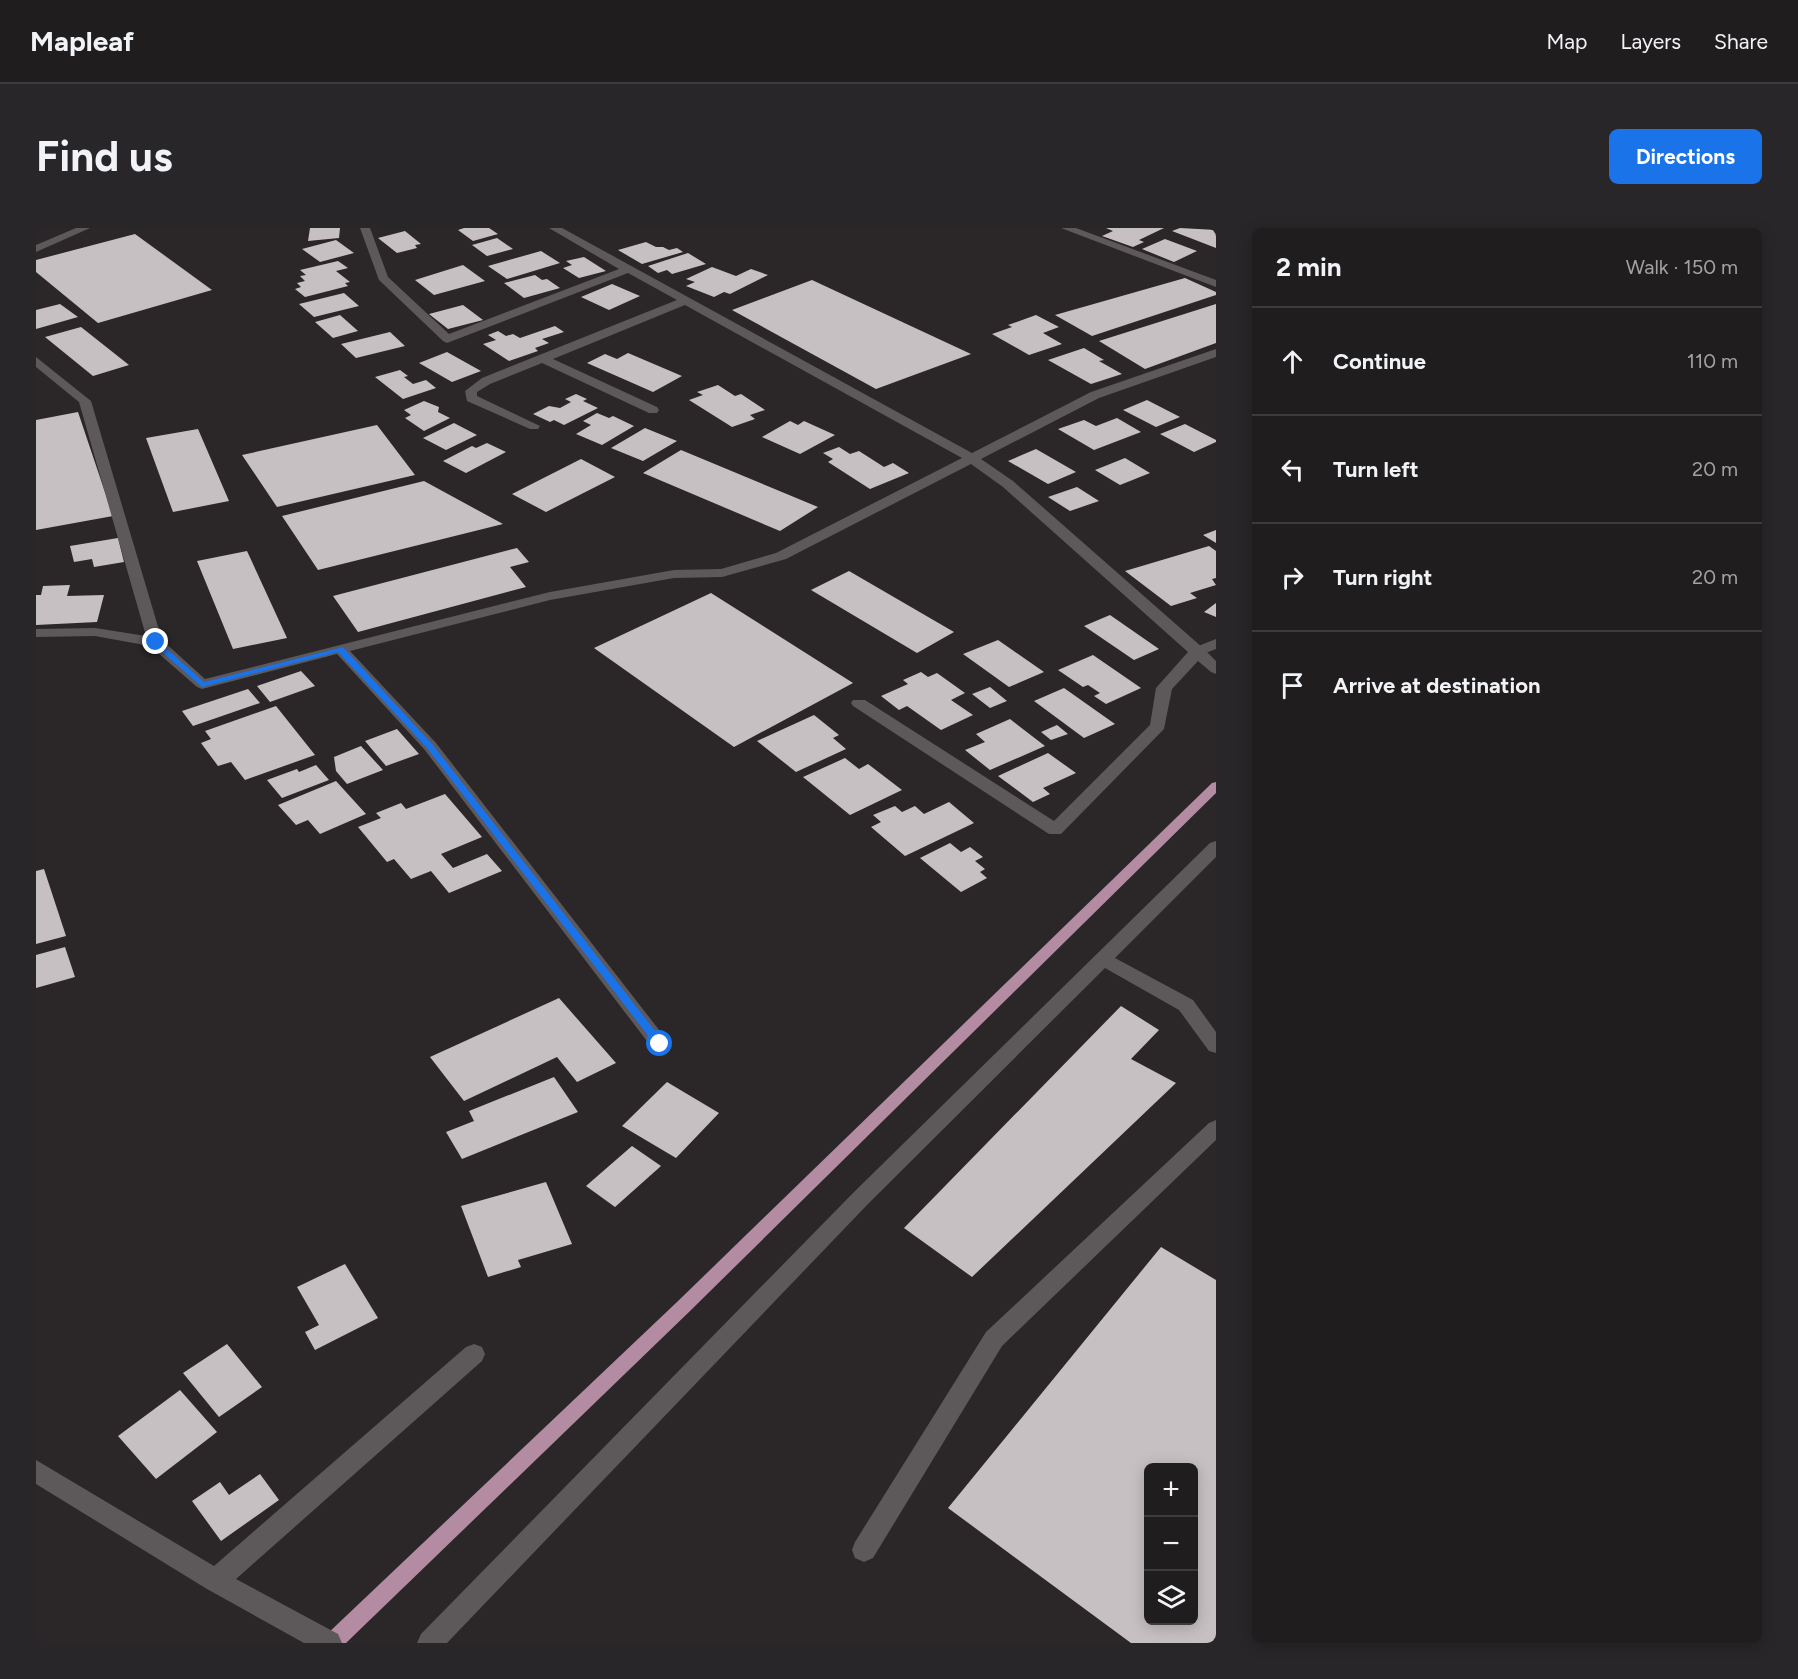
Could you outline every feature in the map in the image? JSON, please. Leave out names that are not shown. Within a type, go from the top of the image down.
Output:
[{"type":"street","points":[[36,249],[85,228]]},
{"type":"street","points":[[365,228],[383,278],[447,339],[628,269]]},
{"type":"street","points":[[554,228],[688,300],[970,458],[1008,484],[1216,669]]},
{"type":"street","points":[[1066,228],[1184,270],[1216,284]]},
{"type":"street","points":[[534,426],[471,398],[471,391],[486,381],[688,300]]},
{"type":"street","points":[[36,361],[85,401],[156,642],[202,684],[550,596],[674,574],[722,573],[781,556],[1095,396],[1216,352]]},
{"type":"street","points":[[544,359],[653,410]]},
{"type":"street","points":[[36,633],[94,632],[156,642]]},
{"type":"street","points":[[859,703],[1055,830],[1158,726],[1164,687],[1198,651],[1216,643]]},
{"type":"street","points":[[340,649],[430,746],[660,1044]]},
{"type":"street","points":[[430,1643],[861,1198],[1216,847]]},
{"type":"street","points":[[1103,959],[1186,1005],[1216,1046]]},
{"type":"street","points":[[864,1550],[994,1339],[1216,1128]]},
{"type":"street","points":[[216,1581],[474,1354]]},
{"type":"street","points":[[36,1471],[216,1581],[329,1643]]},
{"type":"building","points":[[310,228],[340,228],[339,238],[308,241]]},
{"type":"building","points":[[489,228],[498,234],[473,241],[458,230]]},
{"type":"building","points":[[1106,228],[1164,228],[1139,240],[1144,242],[1133,247],[1102,236],[1113,231]]},
{"type":"building","points":[[1180,228],[1216,230],[1216,248],[1172,231]]},
{"type":"building","points":[[405,231],[421,244],[415,245],[417,248],[397,253],[378,238]]},
{"type":"building","points":[[135,234],[212,290],[98,323],[36,272],[36,260]]},
{"type":"building","points":[[497,238],[513,249],[487,256],[472,245]]},
{"type":"building","points":[[1165,239],[1197,251],[1174,262],[1142,249]]},
{"type":"building","points":[[336,240],[354,253],[320,262],[302,249]]},
{"type":"building","points":[[646,242],[669,250],[677,248],[683,252],[642,264],[618,250]]},
{"type":"building","points":[[541,251],[560,263],[507,279],[488,266]]},
{"type":"building","points":[[688,253],[706,264],[672,274],[667,270],[658,273],[648,266]]},
{"type":"building","points":[[584,257],[606,271],[579,278],[563,268],[572,265],[566,261]]},
{"type":"building","points":[[338,261],[348,268],[336,271],[350,282],[345,283],[348,286],[305,297],[295,289],[301,287],[297,283],[305,281],[300,276],[306,275],[300,270]]},
{"type":"building","points":[[463,265],[485,281],[434,295],[415,280]]},
{"type":"building","points":[[712,267],[736,276],[751,269],[768,275],[730,294],[724,292],[714,297],[686,286],[695,282],[686,279]]},
{"type":"building","points":[[535,275],[542,280],[547,279],[560,288],[524,298],[504,283]]},
{"type":"building","points":[[1185,278],[1216,292],[1216,295],[1092,336],[1055,315]]},
{"type":"building","points":[[812,280],[971,354],[876,389],[732,310]]},
{"type":"building","points":[[612,284],[640,296],[609,310],[581,297]]},
{"type":"building","points":[[344,293],[359,306],[314,317],[299,304]]},
{"type":"building","points":[[60,304],[78,317],[36,329],[36,310]]},
{"type":"building","points":[[1216,304],[1216,343],[1145,369],[1099,341]]},
{"type":"building","points":[[463,305],[483,320],[448,329],[429,314]]},
{"type":"building","points":[[340,315],[358,331],[333,338],[315,322]]},
{"type":"building","points":[[1036,315],[1059,327],[1043,333],[1062,344],[1029,355],[992,334],[1012,327],[1008,325]]},
{"type":"building","points":[[555,326],[564,332],[542,339],[549,343],[535,348],[538,351],[509,361],[483,344],[496,340],[488,335],[498,331],[506,336],[513,334],[520,338]]},
{"type":"building","points":[[81,327],[129,365],[93,376],[45,337]]},
{"type":"building","points":[[390,332],[405,346],[356,358],[341,344]]},
{"type":"building","points":[[1084,348],[1104,360],[1099,361],[1122,374],[1091,384],[1048,360]]},
{"type":"building","points":[[447,352],[481,371],[452,382],[419,363]]},
{"type":"building","points":[[628,353],[682,376],[653,392],[587,363],[605,354],[617,359]]},
{"type":"building","points":[[400,370],[408,376],[404,377],[413,384],[426,380],[436,388],[403,399],[375,377]]},
{"type":"building","points":[[718,385],[735,396],[741,394],[765,410],[750,415],[755,419],[732,427],[689,400],[703,395],[697,392]]},
{"type":"building","points":[[576,394],[587,399],[583,401],[598,408],[564,425],[554,420],[550,422],[533,414],[549,406],[560,408],[571,402],[565,399]]},
{"type":"building","points":[[1147,400],[1180,417],[1156,427],[1123,410]]},
{"type":"building","points":[[424,401],[439,407],[438,412],[450,418],[424,431],[405,418],[411,415],[404,410]]},
{"type":"building","points":[[78,412],[113,516],[36,530],[36,420]]},
{"type":"building","points":[[597,413],[609,418],[613,416],[634,426],[602,445],[576,434],[591,425],[583,421]]},
{"type":"building","points":[[1117,418],[1141,432],[1094,450],[1058,429],[1084,420],[1096,426]]},
{"type":"building","points":[[790,421],[798,425],[804,421],[835,435],[800,454],[762,437]]},
{"type":"building","points":[[454,423],[477,435],[446,450],[423,438]]},
{"type":"building","points":[[1185,424],[1216,442],[1194,452],[1160,434]]},
{"type":"building","points":[[377,425],[415,475],[277,507],[242,455]]},
{"type":"building","points":[[645,428],[677,441],[643,461],[611,448]]},
{"type":"building","points":[[198,429],[229,501],[173,512],[146,438]]},
{"type":"building","points":[[487,443],[506,452],[466,473],[443,461],[472,446],[476,448]]},
{"type":"building","points":[[839,447],[850,454],[859,451],[884,467],[893,463],[909,473],[870,489],[828,462],[833,459],[823,453]]},
{"type":"building","points":[[1036,449],[1076,472],[1048,484],[1008,461]]},
{"type":"building","points":[[681,450],[818,507],[780,531],[643,473]]},
{"type":"building","points":[[1125,458],[1150,473],[1120,485],[1095,470]]},
{"type":"building","points":[[581,459],[615,477],[546,512],[512,494]]},
{"type":"building","points":[[424,481],[503,524],[318,570],[282,516]]},
{"type":"building","points":[[1077,487],[1099,501],[1070,511],[1048,497]]},
{"type":"building","points":[[1216,530],[1216,543],[1203,535]]},
{"type":"building","points":[[118,538],[124,562],[94,567],[92,559],[74,562],[70,546]]},
{"type":"building","points":[[1209,546],[1216,551],[1216,578],[1212,579],[1216,585],[1190,593],[1197,598],[1171,606],[1125,571]]},
{"type":"building","points":[[517,548],[529,562],[510,567],[526,587],[358,632],[333,596]]},
{"type":"building","points":[[247,551],[287,638],[233,649],[197,561]]},
{"type":"building","points":[[849,571],[954,632],[917,653],[811,590]]},
{"type":"building","points":[[70,585],[67,596],[104,595],[97,622],[36,625],[36,595],[41,595],[43,586]]},
{"type":"building","points":[[711,593],[853,683],[734,747],[594,648]]},
{"type":"building","points":[[1216,603],[1216,617],[1204,612]]},
{"type":"building","points":[[1110,615],[1159,649],[1134,660],[1084,626]]},
{"type":"building","points":[[998,640],[1044,672],[1009,687],[963,654]]},
{"type":"building","points":[[1093,655],[1141,688],[1106,704],[1094,696],[1100,693],[1088,685],[1083,687],[1058,670]]},
{"type":"building","points":[[301,671],[315,686],[270,702],[257,686]]},
{"type":"building","points":[[921,672],[928,677],[937,673],[965,693],[951,700],[973,715],[941,730],[907,706],[899,710],[881,696],[908,684],[903,680]]},
{"type":"building","points":[[990,687],[1007,701],[990,708],[972,694]]},
{"type":"building","points":[[1064,688],[1115,724],[1084,738],[1034,701]]},
{"type":"building","points":[[248,689],[260,703],[193,726],[182,711]]},
{"type":"building","points":[[276,706],[315,755],[245,780],[231,762],[218,766],[201,743],[211,739],[205,731]]},
{"type":"building","points":[[814,715],[839,735],[833,738],[846,749],[796,772],[757,741]]},
{"type":"building","points":[[1010,719],[1045,746],[990,770],[965,750],[985,742],[976,734]]},
{"type":"building","points":[[1057,725],[1068,734],[1051,740],[1041,732]]},
{"type":"building","points":[[397,729],[419,754],[386,766],[365,741]]},
{"type":"building","points":[[361,746],[383,770],[347,784],[336,771],[334,757]]},
{"type":"building","points":[[1048,753],[1076,773],[1043,788],[1050,794],[1033,802],[998,776]]},
{"type":"building","points":[[845,758],[859,769],[868,764],[902,790],[850,815],[803,777]]},
{"type":"building","points":[[316,765],[329,780],[282,798],[267,780],[297,769],[299,772]]},
{"type":"building","points":[[336,781],[366,814],[320,834],[308,820],[296,825],[278,805]]},
{"type":"building","points":[[445,794],[482,837],[441,854],[453,868],[487,854],[502,871],[449,893],[431,871],[411,879],[394,859],[387,862],[358,827],[381,818],[376,813],[401,803],[406,809]]},
{"type":"building","points":[[949,802],[974,823],[905,856],[871,827],[881,822],[873,815],[895,806],[902,812],[915,806],[924,814]]},
{"type":"building","points":[[950,843],[961,852],[970,847],[983,857],[975,861],[985,869],[980,872],[987,878],[961,892],[920,858]]},
{"type":"building","points":[[44,869],[66,936],[36,944],[36,871]]},
{"type":"building","points":[[65,947],[75,977],[36,988],[36,955]]},
{"type":"building","points":[[559,998],[616,1063],[577,1082],[557,1057],[464,1101],[430,1057]]},
{"type":"building","points":[[1121,1006],[1159,1030],[1131,1059],[1176,1083],[972,1277],[904,1228]]},
{"type":"building","points":[[554,1077],[578,1112],[462,1159],[446,1132],[474,1121],[469,1111]]},
{"type":"building","points":[[667,1082],[719,1113],[676,1158],[622,1126]]},
{"type":"building","points":[[632,1146],[661,1166],[615,1207],[586,1186]]},
{"type":"building","points":[[546,1182],[572,1244],[518,1260],[521,1267],[488,1277],[461,1206]]},
{"type":"building","points":[[1161,1247],[1216,1280],[1216,1643],[1131,1643],[948,1508]]},
{"type":"building","points":[[345,1264],[378,1318],[315,1350],[305,1332],[319,1325],[297,1287]]},
{"type":"building","points":[[227,1344],[262,1387],[219,1417],[183,1373]]},
{"type":"building","points":[[180,1390],[217,1432],[156,1479],[118,1436]]},
{"type":"building","points":[[260,1474],[279,1500],[221,1541],[192,1501],[220,1482],[229,1495]]},
{"type":"waterway","points":[[332,1643],[683,1307],[1216,786]]},
{"type":"route","points":[[156,642],[202,684],[340,649],[430,746],[660,1044]]}]
